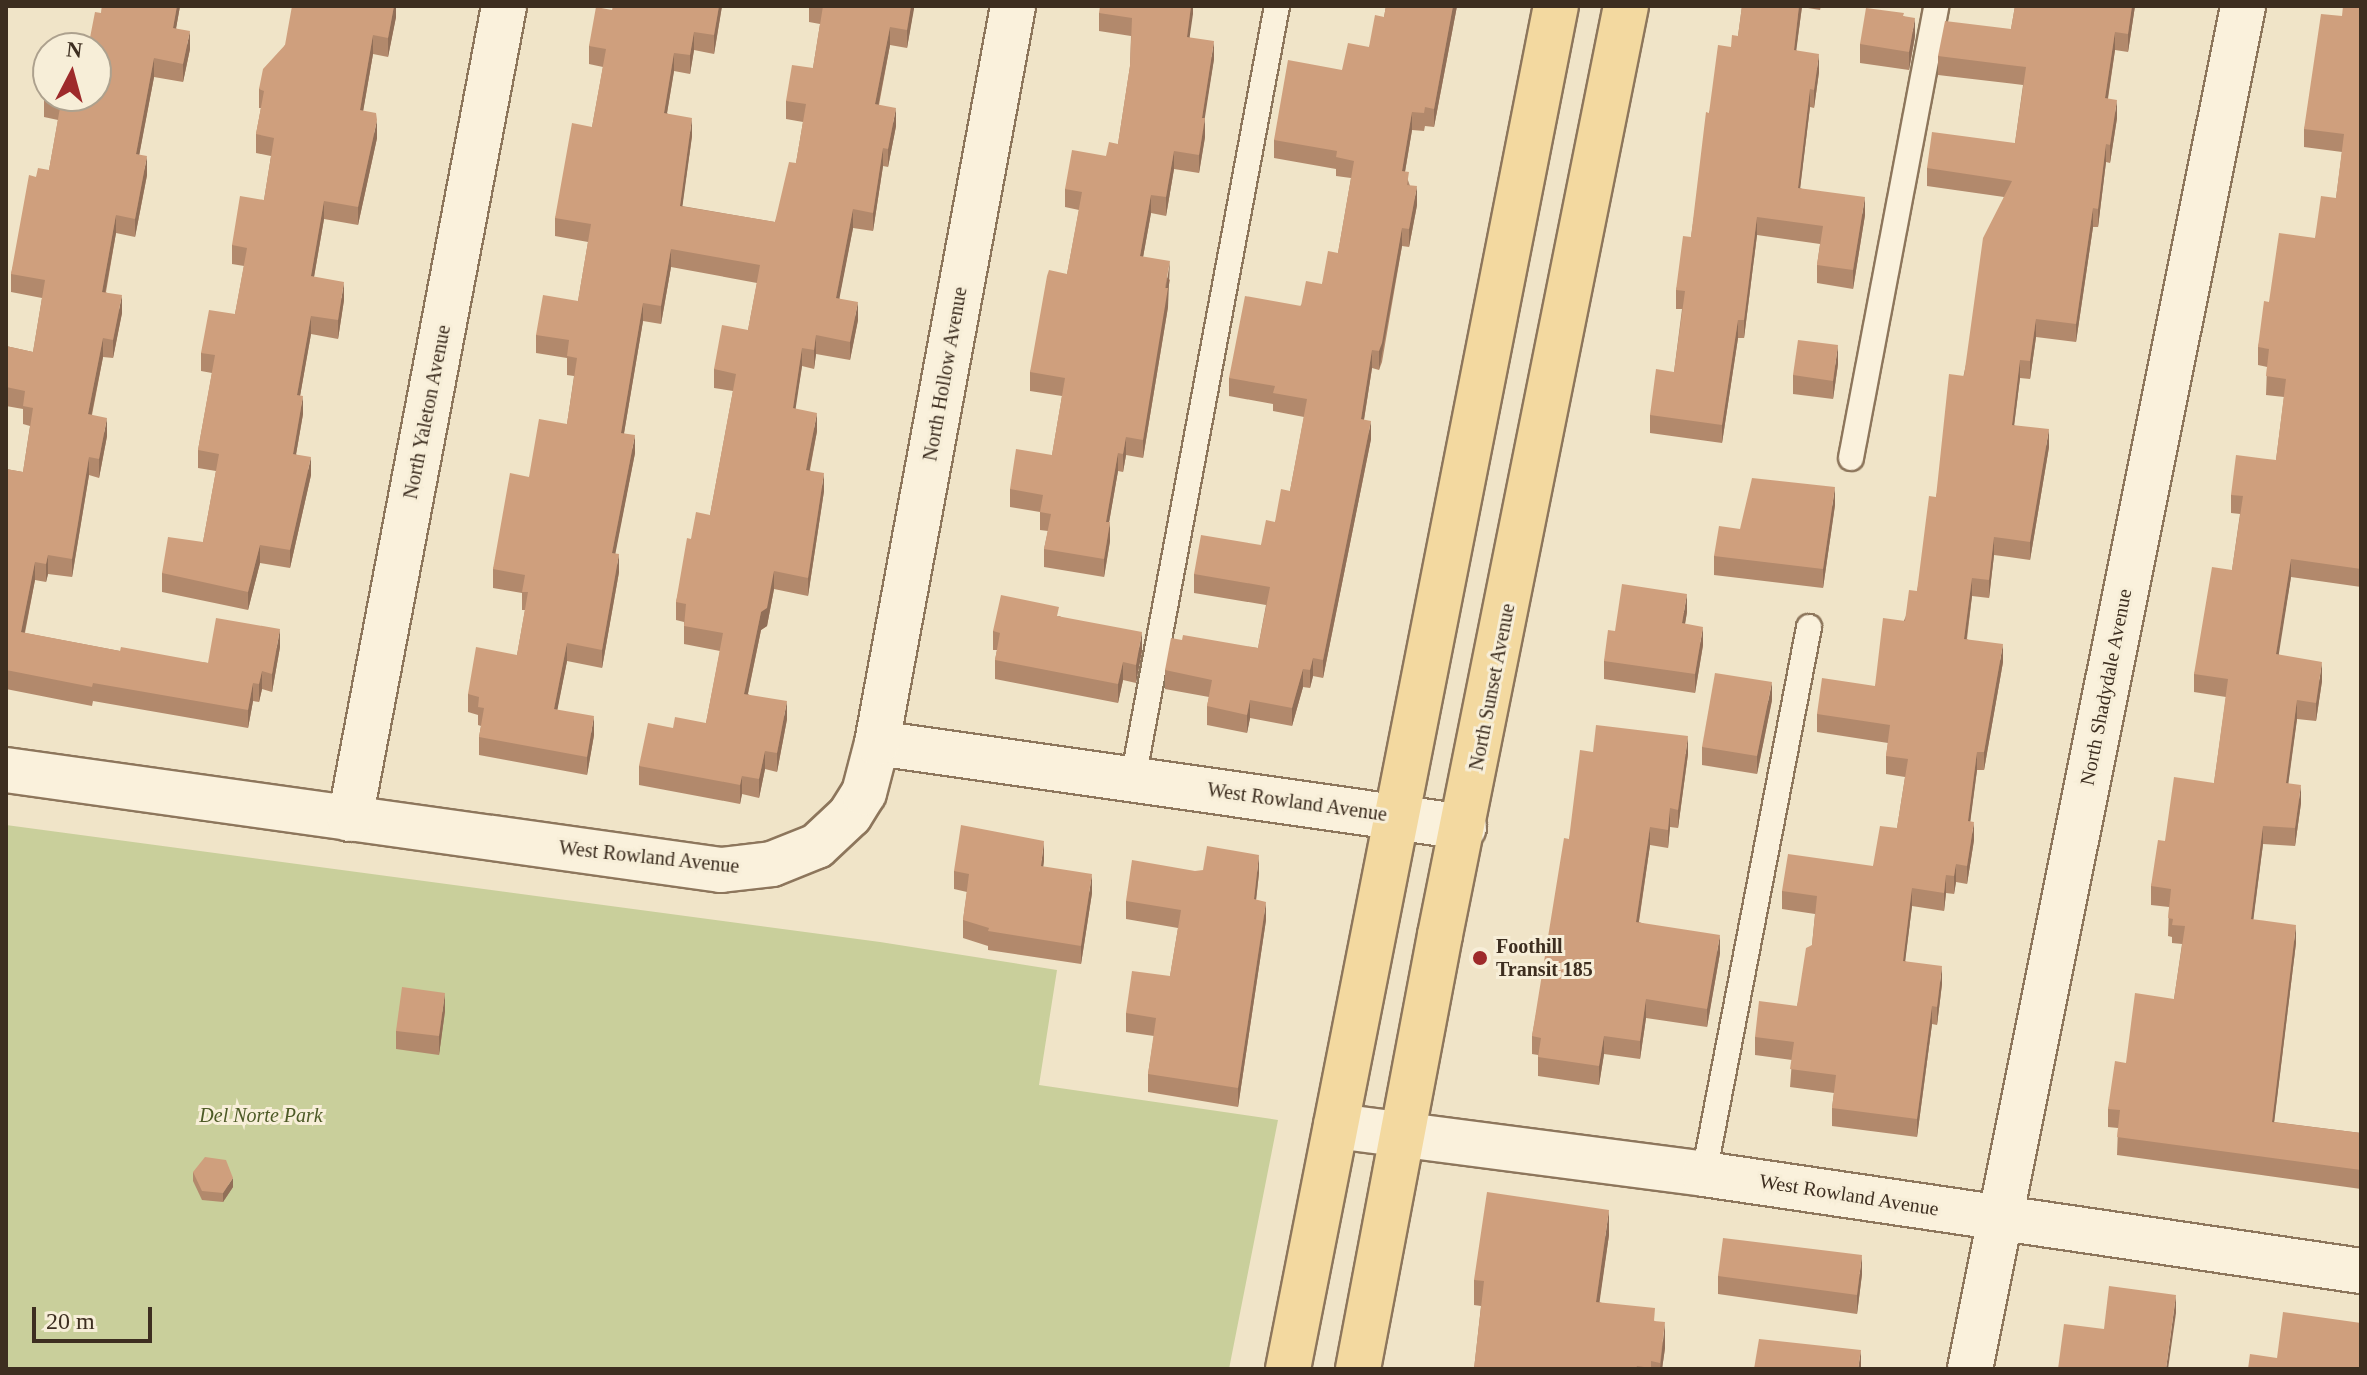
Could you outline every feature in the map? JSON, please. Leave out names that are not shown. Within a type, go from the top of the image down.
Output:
[{"type":"main road","points":[[1288,1369],[1556,6]]},
{"type":"main road","name":"North Sunset Avenue","points":[[1358,1369],[1440,935],[1626,6]]},
{"type":"street","name":"North Yaleton Avenue","points":[[350,819],[504,6]]},
{"type":"street","name":"North Hollow Avenue","points":[[877,743],[1013,6]]},
{"type":"street","name":"North Shadydale Avenue","points":[[1970,1369],[2243,6]]},
{"type":"street","name":"West Rowland Avenue","points":[[6,770],[692,867],[746,870],[794,857],[817,846],[842,823],[864,793],[877,743],[1464,827]]},
{"type":"street","name":"West Rowland Avenue","points":[[1336,1126],[1704,1174],[2361,1271]]},
{"type":"lane","points":[[1133,779],[1277,6]]},
{"type":"lane","points":[[1851,458],[1936,6]]},
{"type":"lane","points":[[1704,1174],[1809,627]]},
{"type":"green space","name":"Del Norte Park","points":[[6,825],[880,942],[1057,970],[1039,1085],[1278,1120],[1229,1369],[6,1369]]},
{"type":"building","points":[[102,6],[177,6],[173,28],[190,31],[183,64],[154,58],[136,154],[147,156],[135,219],[116,215],[102,292],[122,295],[113,340],[103,338],[88,414],[107,418],[99,459],[89,457],[72,559],[48,555],[46,564],[35,562],[21,632],[120,651],[121,647],[208,663],[216,618],[280,629],[272,674],[262,671],[259,684],[253,683],[248,710],[93,683],[92,687],[6,670],[6,469],[23,472],[33,408],[23,406],[25,391],[6,387],[6,346],[33,352],[45,280],[11,274],[29,175],[36,177],[38,168],[49,170],[59,112],[112,112],[112,32],[91,32],[95,12],[101,13]]},
{"type":"building","points":[[292,6],[394,6],[388,38],[373,35],[360,110],[376,113],[377,120],[358,207],[324,201],[311,276],[344,282],[338,320],[311,316],[297,395],[303,396],[293,454],[311,457],[290,550],[260,545],[248,592],[162,573],[168,537],[203,542],[219,454],[198,450],[215,355],[201,353],[209,310],[235,314],[247,248],[232,245],[240,196],[264,200],[274,138],[256,134],[264,91],[259,89],[263,69],[285,45]]},
{"type":"building","points":[[613,6],[719,6],[714,35],[694,32],[690,55],[674,53],[664,113],[692,118],[680,206],[775,222],[789,162],[796,163],[806,104],[786,101],[792,65],[813,68],[823,6],[911,6],[907,30],[890,27],[875,104],[896,108],[888,149],[883,148],[873,213],[853,209],[836,298],[858,302],[850,342],[816,335],[814,350],[802,348],[793,408],[817,413],[806,470],[824,473],[808,578],[774,571],[767,608],[761,612],[744,694],[787,701],[777,753],[765,751],[759,779],[742,776],[740,785],[639,766],[648,723],[673,728],[675,717],[706,723],[723,633],[684,626],[686,604],[676,602],[687,538],[691,539],[696,512],[710,515],[736,374],[714,369],[722,325],[748,330],[760,265],[671,249],[661,306],[643,303],[621,433],[635,435],[612,553],[619,554],[602,650],[567,643],[554,709],[594,716],[587,757],[479,737],[484,708],[478,707],[479,697],[468,694],[476,647],[517,655],[528,592],[522,592],[525,575],[493,569],[510,473],[529,477],[539,419],[567,424],[577,358],[567,356],[569,340],[536,335],[543,295],[578,301],[591,224],[555,218],[572,123],[592,127],[606,49],[589,46],[596,7],[612,10]]},
{"type":"building","points":[[1100,6],[1191,6],[1187,37],[1214,41],[1199,155],[1174,151],[1166,197],[1151,195],[1140,256],[1170,261],[1165,288],[1168,288],[1143,440],[1126,437],[1123,454],[1118,453],[1106,522],[1110,522],[1104,559],[1044,549],[1051,514],[1040,512],[1043,495],[1010,489],[1016,449],[1052,455],[1065,378],[1030,372],[1049,270],[1067,274],[1082,192],[1065,189],[1072,150],[1106,156],[1109,142],[1118,144],[1130,66],[1132,18],[1099,13]]},
{"type":"building","points":[[1386,6],[1453,6],[1434,109],[1425,107],[1424,113],[1412,112],[1402,171],[1409,172],[1407,185],[1417,186],[1409,229],[1402,228],[1382,343],[1379,351],[1372,350],[1361,419],[1371,421],[1323,660],[1313,658],[1310,670],[1303,669],[1292,708],[1250,700],[1247,715],[1207,706],[1212,680],[1165,670],[1171,638],[1182,640],[1183,635],[1258,648],[1270,587],[1194,574],[1201,535],[1261,545],[1266,520],[1275,522],[1281,489],[1290,491],[1307,399],[1273,393],[1275,386],[1229,378],[1245,296],[1301,306],[1306,281],[1322,284],[1328,251],[1338,253],[1354,161],[1336,157],[1337,151],[1274,140],[1288,60],[1342,70],[1348,43],[1369,47],[1375,15],[1384,17]]},
{"type":"building","points":[[1742,6],[1799,6],[1794,50],[1819,54],[1814,90],[1810,89],[1798,188],[1865,197],[1853,270],[1817,265],[1823,226],[1757,217],[1744,320],[1738,320],[1722,425],[1650,415],[1656,369],[1674,372],[1685,291],[1676,290],[1683,236],[1691,237],[1706,112],[1709,113],[1718,45],[1731,47],[1732,35],[1738,36]]},
{"type":"building","points":[[2015,6],[2132,6],[2128,34],[2115,32],[2105,98],[2117,100],[2110,145],[2106,144],[2098,209],[2093,208],[2076,324],[2036,319],[2030,361],[2020,360],[2012,425],[2049,429],[2030,542],[1994,537],[1989,580],[1972,578],[1964,639],[2003,644],[1984,752],[1977,752],[1968,821],[1974,822],[1967,866],[1956,864],[1954,876],[1946,875],[1944,893],[1912,888],[1903,961],[1942,966],[1937,1007],[1932,1006],[1917,1119],[1832,1108],[1836,1075],[1790,1069],[1794,1042],[1755,1037],[1759,1001],[1797,1006],[1806,948],[1812,945],[1817,896],[1782,891],[1788,854],[1873,866],[1880,826],[1897,828],[1908,759],[1886,756],[1890,725],[1817,714],[1822,678],[1875,686],[1883,618],[1905,621],[1909,590],[1917,591],[1929,496],[1936,497],[1949,374],[1964,376],[1983,238],[2012,181],[1927,168],[1932,132],[2015,143],[2026,67],[1938,56],[1945,21],[2011,29]]},
{"type":"building","points":[[2343,6],[2361,6],[2361,569],[2291,559],[2276,654],[2322,662],[2316,703],[2297,700],[2286,783],[2301,785],[2295,828],[2263,826],[2251,919],[2296,925],[2272,1122],[2361,1133],[2361,1170],[2117,1137],[2120,1110],[2108,1109],[2115,1061],[2126,1063],[2135,993],[2174,999],[2185,926],[2172,925],[2173,919],[2168,918],[2171,889],[2151,886],[2158,840],[2165,841],[2174,777],[2214,783],[2228,679],[2194,674],[2212,567],[2232,570],[2243,496],[2231,495],[2236,455],[2276,460],[2286,379],[2266,376],[2269,349],[2258,347],[2264,301],[2269,302],[2279,233],[2315,238],[2321,196],[2336,198],[2344,134],[2304,129],[2321,14],[2342,16]]},
{"type":"building","points":[[1866,8],[1904,13],[1903,16],[1915,18],[1909,52],[1860,44]]},
{"type":"building","points":[[1798,340],[1838,345],[1833,381],[1793,375]]},
{"type":"building","points":[[1752,478],[1835,487],[1823,569],[1714,556],[1719,526],[1740,529]]},
{"type":"building","points":[[1622,584],[1687,594],[1682,623],[1703,627],[1695,674],[1604,661],[1608,630],[1615,631]]},
{"type":"building","points":[[1001,595],[1059,607],[1057,616],[1142,632],[1136,665],[1123,662],[1118,684],[995,660],[1000,633],[993,631]]},
{"type":"building","points":[[1715,673],[1772,682],[1757,756],[1702,747]]},
{"type":"building","points":[[1596,725],[1688,736],[1678,810],[1670,808],[1668,830],[1650,827],[1636,922],[1720,935],[1707,1009],[1646,999],[1640,1041],[1604,1036],[1599,1066],[1538,1057],[1541,1038],[1532,1036],[1564,838],[1569,839],[1580,750],[1593,752]]},
{"type":"building","points":[[961,825],[1044,841],[1041,866],[1092,874],[1081,946],[988,931],[989,928],[963,920],[969,874],[954,871]]},
{"type":"building","points":[[1207,846],[1259,855],[1254,899],[1266,902],[1238,1088],[1148,1074],[1156,1018],[1126,1013],[1132,971],[1170,976],[1181,910],[1126,901],[1132,860],[1203,870]]},
{"type":"building","points":[[402,987],[445,993],[439,1036],[396,1031]]},
{"type":"building","points":[[205,1157],[226,1160],[233,1178],[223,1193],[202,1191],[193,1172]]},
{"type":"building","points":[[1487,1192],[1609,1210],[1596,1302],[1655,1308],[1654,1321],[1665,1322],[1660,1363],[1651,1361],[1651,1368],[1637,1366],[1636,1369],[1474,1369],[1484,1281],[1474,1280]]},
{"type":"building","points":[[1723,1238],[1862,1255],[1857,1295],[1718,1276]]},
{"type":"building","points":[[2109,1286],[2176,1295],[2166,1369],[2058,1369],[2064,1324],[2104,1329]]},
{"type":"building","points":[[2283,1312],[2361,1323],[2361,1369],[2248,1369],[2250,1354],[2277,1358]]},
{"type":"building","points":[[1759,1339],[1861,1350],[1858,1369],[1754,1369]]},
{"type":"place","name":"Foothill Transit 185","points":[[1480,958]]}]
